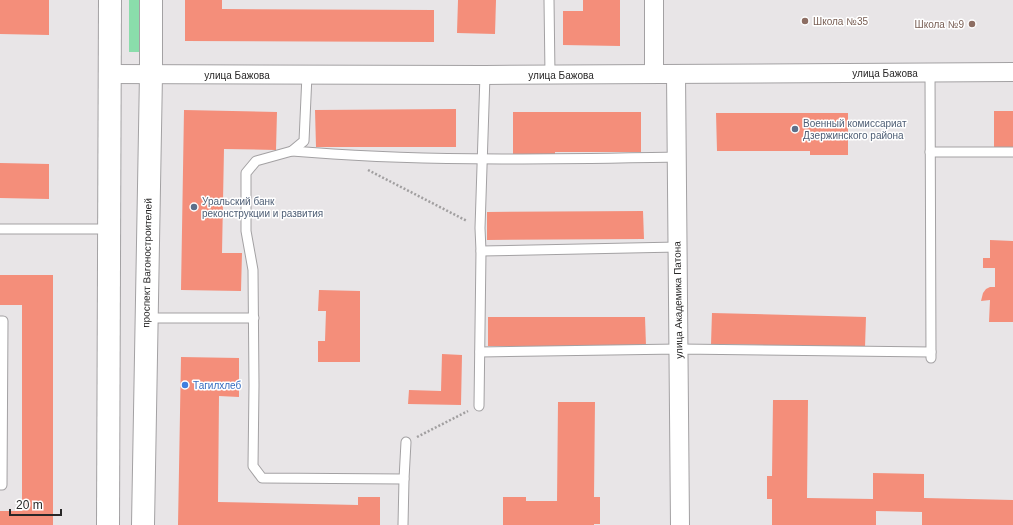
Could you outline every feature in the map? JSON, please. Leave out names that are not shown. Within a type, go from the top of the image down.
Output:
[{"type":"main road","points":[[108,525],[110,0]]},
{"type":"main road","name":"проспект Вагоностроителей","points":[[143,525],[151,0]]},
{"type":"street","points":[[654,0],[654,74]]},
{"type":"street","name":"улица Бажова","points":[[110,74],[485,75],[1013,72]]},
{"type":"street","name":"улица Академика Патона","points":[[676,74],[680,525]]},
{"type":"lane","points":[[549,0],[550,74]]},
{"type":"lane","points":[[480,352],[679,349],[931,355],[930,73]]},
{"type":"lane","points":[[292,151],[304,141],[308,75]]},
{"type":"lane","points":[[479,406],[480,228],[485,75]]},
{"type":"lane","points":[[404,479],[262,478],[253,466],[253,270],[246,231],[246,173],[256,161],[292,151],[342,156],[482,160],[677,157]]},
{"type":"lane","points":[[930,152],[1013,152]]},
{"type":"lane","points":[[0,230],[109,229]]},
{"type":"lane","points":[[481,252],[678,247]]},
{"type":"lane","points":[[146,318],[254,318]]},
{"type":"lane","points":[[0,321],[3,321],[2,485],[0,485]]},
{"type":"lane","points":[[403,525],[406,442]]},
{"type":"path","points":[[364,168],[480,228]]},
{"type":"path","points":[[406,442],[479,406]]},
{"type":"green space","points":[[129,0],[145,0],[145,52],[129,52]]},
{"type":"building","points":[[0,0],[49,0],[49,35],[0,34]]},
{"type":"building","points":[[185,0],[222,0],[222,9],[434,10],[434,42],[185,41]]},
{"type":"building","points":[[458,0],[496,0],[495,34],[457,33]]},
{"type":"building","points":[[583,0],[620,0],[620,46],[563,45],[563,11],[583,11]]},
{"type":"building","points":[[456,109],[456,147],[316,147],[315,110]]},
{"type":"building","points":[[184,110],[277,112],[276,150],[224,149],[222,253],[242,253],[241,291],[181,290]]},
{"type":"building","points":[[994,111],[1013,111],[1013,148],[994,148]]},
{"type":"building","points":[[513,112],[641,112],[641,152],[555,152],[555,154],[513,154]]},
{"type":"building","points":[[716,113],[848,113],[848,155],[810,155],[810,151],[717,151]]},
{"type":"building","points":[[0,163],[49,164],[49,199],[0,198]]},
{"type":"building","points":[[643,211],[644,239],[487,240],[487,212]]},
{"type":"building","points":[[990,240],[1013,241],[1013,322],[989,322],[990,300],[981,301],[983,293],[986,289],[995,287],[995,268],[983,268],[983,258],[990,258]]},
{"type":"building","points":[[0,275],[53,275],[53,525],[0,525],[0,511],[22,511],[22,305],[0,305]]},
{"type":"building","points":[[319,290],[360,291],[360,362],[318,362],[318,341],[325,341],[326,311],[318,311]]},
{"type":"building","points":[[712,313],[866,317],[865,347],[711,344]]},
{"type":"building","points":[[488,317],[645,317],[646,346],[488,346]]},
{"type":"building","points":[[442,354],[462,355],[461,405],[408,404],[409,390],[441,391]]},
{"type":"building","points":[[181,357],[239,358],[239,397],[219,396],[218,502],[358,505],[358,497],[380,497],[380,525],[178,525]]},
{"type":"building","points":[[773,400],[808,400],[807,498],[873,499],[873,473],[924,474],[924,498],[1013,500],[1013,525],[922,525],[922,512],[876,511],[876,525],[772,525],[772,499],[767,499],[767,476],[772,476]]},
{"type":"building","points":[[558,402],[595,402],[594,497],[600,497],[600,524],[503,525],[503,497],[526,497],[526,501],[557,501]]},
{"type":"place","name":"Школа №35","points":[[805,21]]},
{"type":"place","name":"Школа №9","points":[[972,24]]},
{"type":"place","name":"Военный комиссариат Дзержинского района","points":[[795,129]]},
{"type":"place","name":"Уральский банк реконструкции и развития","points":[[194,207]]},
{"type":"place","name":"Тагилхлеб","points":[[185,385]]}]
